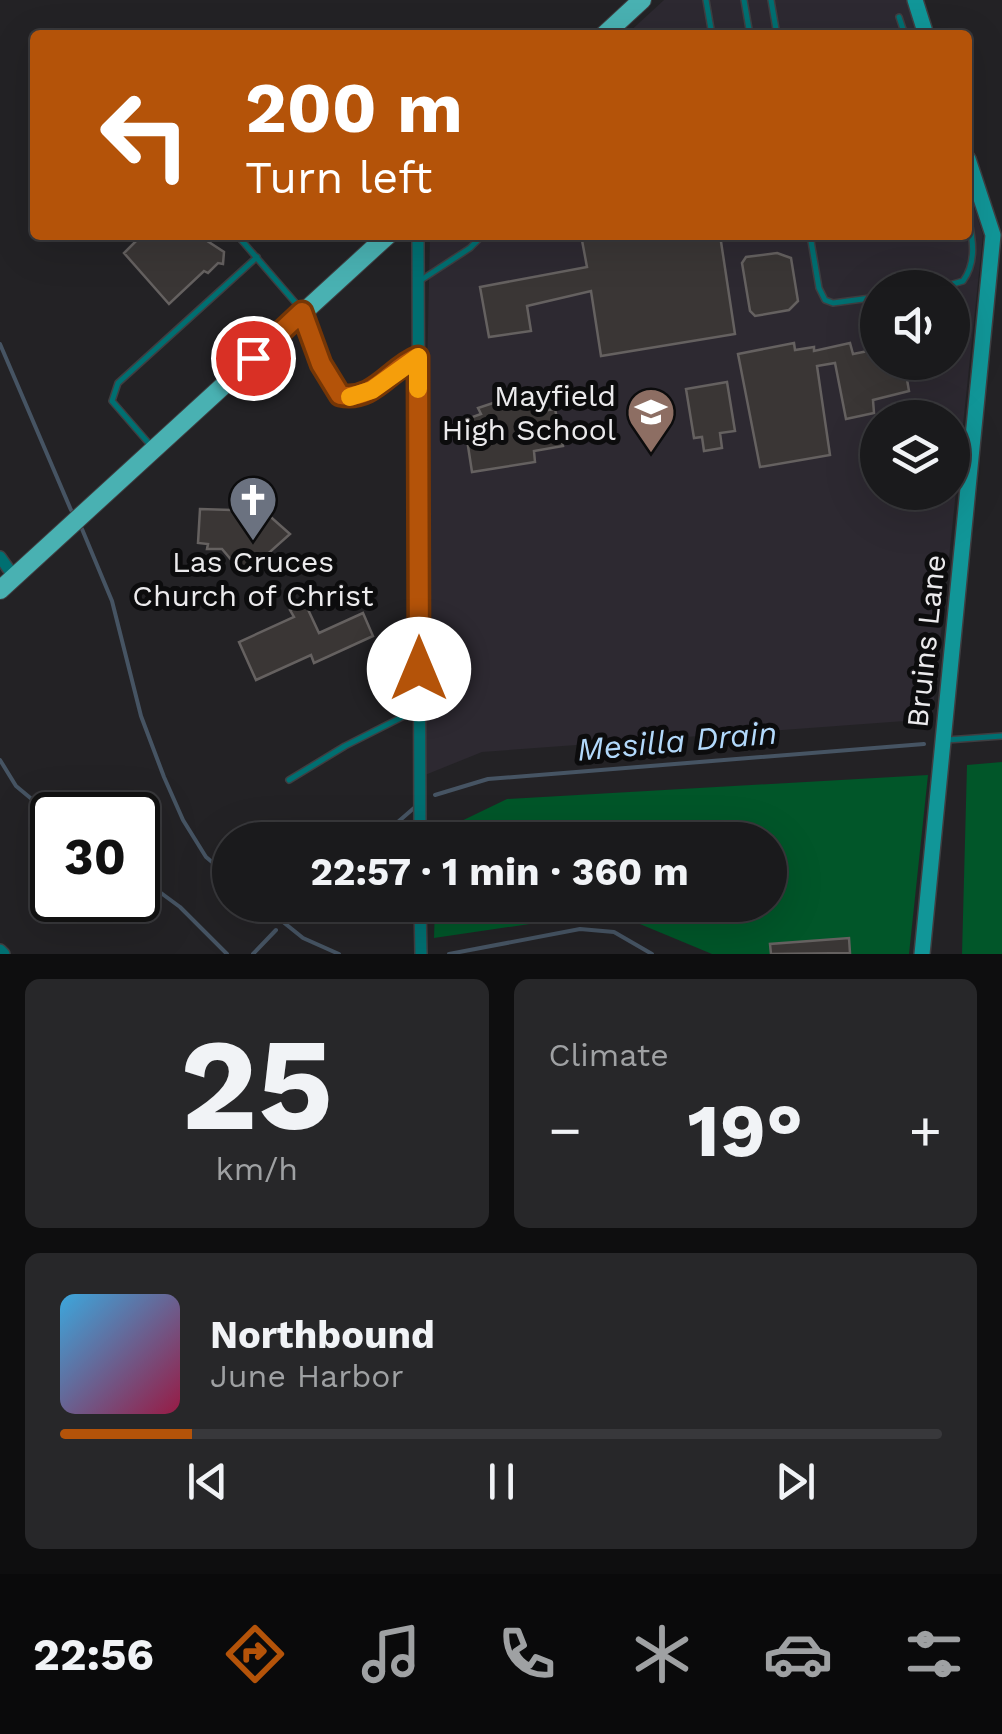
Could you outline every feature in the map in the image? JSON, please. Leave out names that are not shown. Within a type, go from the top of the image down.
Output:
[{"type":"main road","points":[[609,30],[642,0]]},
{"type":"main road","points":[[7,583],[382,240]]},
{"type":"street","points":[[914,0],[924,30]]},
{"type":"street","name":"Bruins Lane","points":[[922,954],[993,235],[972,171]]},
{"type":"street","points":[[418,240],[420,822]]},
{"type":"street","points":[[0,557],[7,583]]},
{"type":"street","points":[[421,922],[422,954]]},
{"type":"lane","points":[[706,0],[711,30]]},
{"type":"lane","points":[[744,0],[749,30]]},
{"type":"lane","points":[[771,0],[775,30]]},
{"type":"lane","points":[[899,16],[904,30]]},
{"type":"lane","points":[[242,240],[294,297],[321,364],[340,395],[352,397],[372,390],[418,357]]},
{"type":"lane","points":[[418,282],[479,240]]},
{"type":"lane","points":[[811,240],[819,288],[825,300],[833,303],[860,299]]},
{"type":"lane","points":[[970,270],[971,240]]},
{"type":"lane","points":[[154,449],[112,400],[118,383],[257,257]]},
{"type":"lane","points":[[289,780],[420,708]]},
{"type":"lane","points":[[944,740],[1002,736]]},
{"type":"shaded area","points":[[664,0],[906,0],[915,30],[631,30]]},
{"type":"shaded area","name":"Mayfield High School","points":[[972,201],[983,235],[970,358],[970,270],[860,270],[860,380],[968,380],[966,400],[860,400],[860,510],[954,510],[932,719],[482,752],[425,775],[424,515],[430,240],[972,240]]},
{"type":"green space","points":[[1002,762],[1002,954],[962,954],[967,765]]},
{"type":"green space","points":[[928,775],[909,954],[712,954],[635,922],[787,922],[787,822],[459,822],[507,799]]},
{"type":"green space","points":[[434,922],[543,922],[434,938]]},
{"type":"building","points":[[137,240],[206,240],[224,252],[223,264],[218,263],[208,273],[204,271],[169,304],[124,253]]},
{"type":"building","points":[[582,240],[721,240],[735,334],[601,356],[591,291],[527,306],[531,331],[489,337],[480,287],[587,267]]},
{"type":"building","points":[[777,253],[791,258],[798,301],[789,310],[755,316],[750,311],[742,263],[746,257]]},
{"type":"building","points":[[794,343],[795,350],[814,347],[814,351],[850,343],[853,354],[860,353],[860,380],[907,380],[909,391],[860,400],[860,416],[846,419],[835,363],[817,366],[830,455],[760,467],[738,354]]},
{"type":"building","points":[[727,382],[735,431],[720,433],[722,448],[704,451],[702,437],[694,438],[686,389]]},
{"type":"building","points":[[523,393],[525,400],[530,397],[535,412],[555,409],[563,446],[534,451],[535,462],[472,472],[464,420],[481,414],[478,408]]},
{"type":"building","name":"Las Cruces Church of Christ","points":[[200,509],[264,511],[290,534],[244,575],[222,549],[207,549],[208,544],[198,543]]},
{"type":"building","points":[[305,603],[319,633],[363,613],[373,636],[314,663],[311,655],[256,680],[239,642],[294,617],[290,610]]},
{"type":"building","points":[[849,938],[850,953],[771,954],[770,944]]},
{"type":"waterway","points":[[0,344],[71,510]]},
{"type":"waterway","points":[[82,529],[112,601],[141,716],[164,777],[183,820],[212,862]]},
{"type":"waterway","name":"Mesilla Drain","points":[[435,795],[488,779],[924,744]]},
{"type":"waterway","points":[[0,760],[16,786],[30,798]]},
{"type":"waterway","name":"Mesilla Drain","points":[[398,822],[414,808]]},
{"type":"waterway","points":[[160,892],[227,954]]},
{"type":"waterway","points":[[283,922],[303,938],[339,954]]},
{"type":"waterway","points":[[449,954],[580,929],[614,932],[652,954]]},
{"type":"waterway","name":"Mesilla Drain","points":[[253,954],[276,930]]},
{"type":"slow traffic","points":[[350,397],[372,390],[418,357],[418,389]]},
{"type":"place","name":"Mayfield High School","points":[[651,454]]},
{"type":"place","name":"Las Cruces Church of Christ","points":[[253,542]]},
{"type":"route","points":[[253,358],[302,312],[321,364],[340,395],[352,397],[372,390],[418,357],[419,669]]}]
